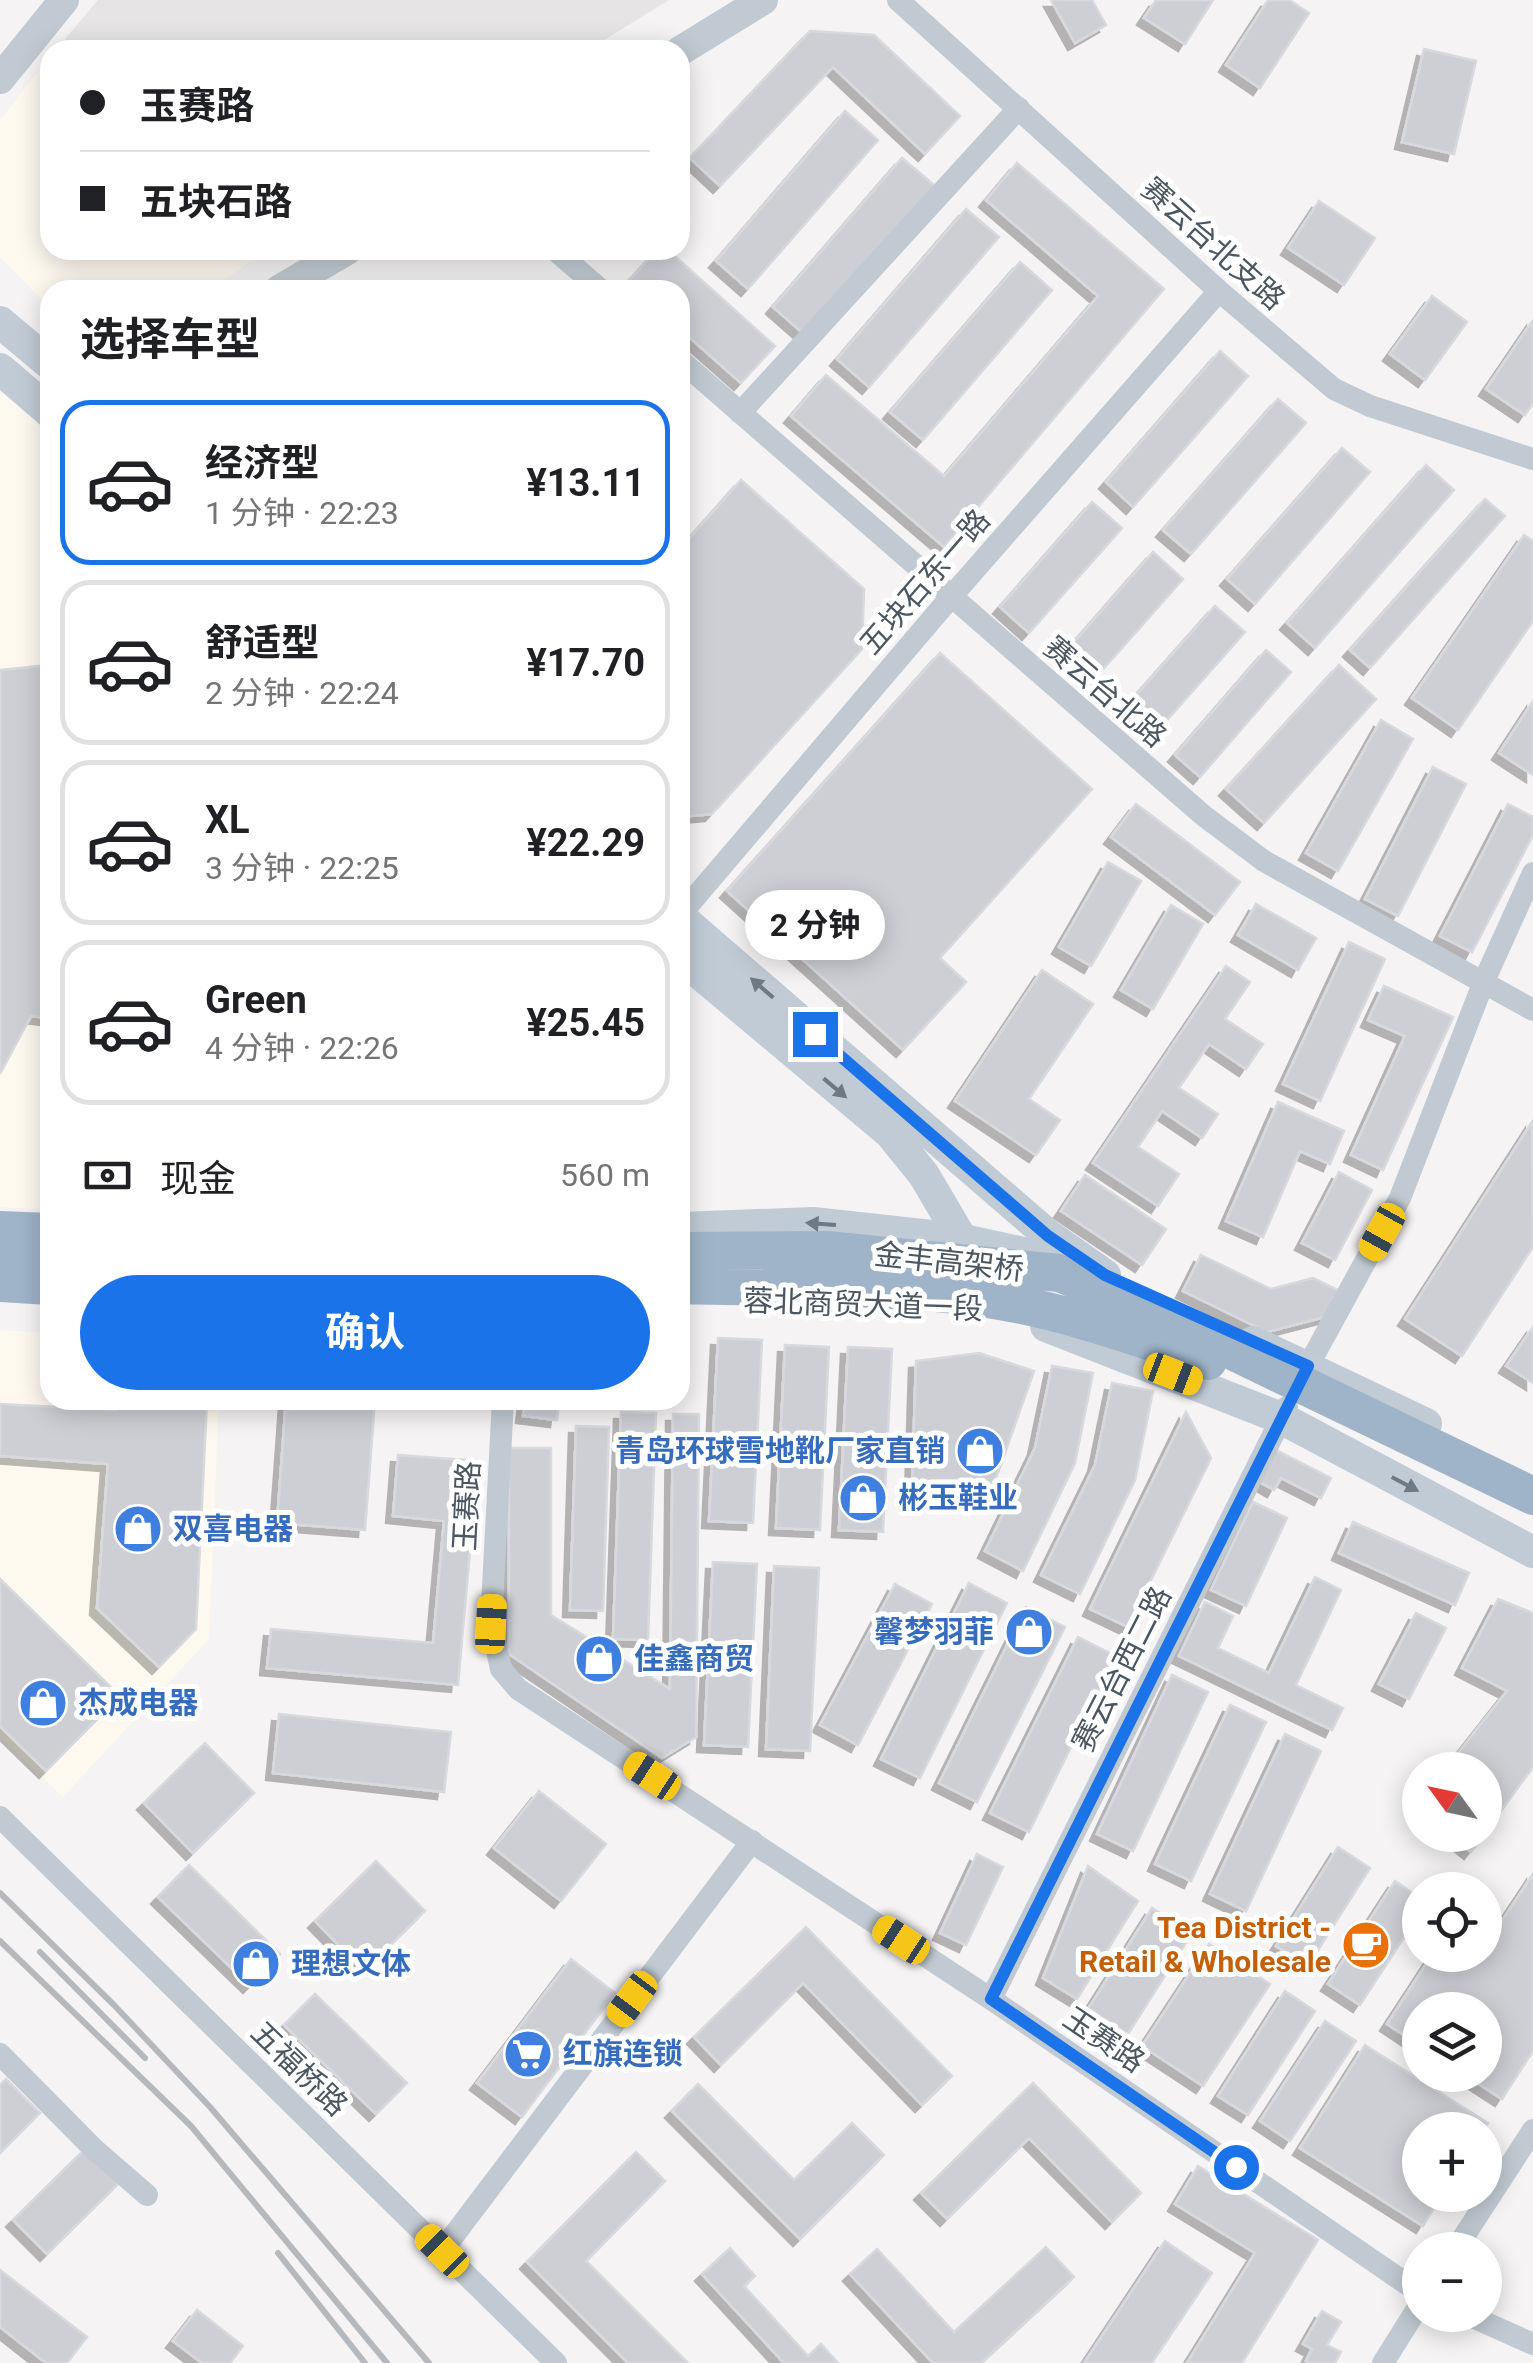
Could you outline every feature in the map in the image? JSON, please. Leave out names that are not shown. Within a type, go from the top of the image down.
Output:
[{"type":"highway","points":[[0,1206],[40,1207]]},
{"type":"highway","points":[[0,1230],[40,1232]]},
{"type":"highway","name":"金丰高架桥","points":[[690,1251],[826,1250],[1059,1274],[1131,1302],[1301,1395]]},
{"type":"highway","points":[[0,1257],[40,1259]]},
{"type":"highway","points":[[0,1283],[40,1285]]},
{"type":"highway","name":"金丰高架桥","points":[[690,1284],[876,1290],[986,1299],[1065,1315],[1301,1395]]},
{"type":"highway","points":[[1301,1395],[1533,1496]]},
{"type":"highway","name":"蓉北商贸大道一段","points":[[1301,1395],[1533,1520]]},
{"type":"main road","points":[[0,322],[40,356]]},
{"type":"main road","points":[[0,370],[40,404]]},
{"type":"main road","points":[[690,925],[1034,1224],[1105,1275]]},
{"type":"main road","points":[[690,965],[890,1133],[924,1174],[960,1239],[994,1280],[1040,1324]]},
{"type":"main road","points":[[0,1221],[40,1223]]},
{"type":"main road","name":"蓉北商贸大道一段","points":[[690,1228],[813,1223],[960,1239],[1074,1264],[1105,1275],[1301,1395],[1533,1552]]},
{"type":"main road","points":[[0,1267],[40,1269]]},
{"type":"main road","name":"蓉北商贸大道一段","points":[[690,1299],[992,1308],[1301,1395],[1533,1477]]},
{"type":"street","points":[[0,79],[64,0]]},
{"type":"street","points":[[690,45],[763,0]]},
{"type":"street","name":"赛云台北支路","points":[[898,0],[1219,291],[1334,389],[1370,406],[1533,460]]},
{"type":"street","points":[[740,414],[1020,108]]},
{"type":"street","points":[[295,280],[330,260]]},
{"type":"street","points":[[566,260],[589,280]]},
{"type":"street","name":"五块石东一路","points":[[690,904],[950,598],[1219,291]]},
{"type":"street","name":"赛云台北路","points":[[690,369],[1204,816],[1264,861],[1533,1010]]},
{"type":"street","name":"赛云台西二路","points":[[991,1999],[1400,1198],[1484,981],[1533,872]]},
{"type":"street","name":"玉赛路","points":[[502,1410],[491,1624],[501,1669],[518,1689],[991,1999],[1402,2281]]},
{"type":"street","name":"五福桥路","points":[[0,1817],[556,2363]]},
{"type":"street","points":[[442,2251],[752,1841]]},
{"type":"street","points":[[0,2054],[94,2149],[147,2195]]},
{"type":"street","points":[[1467,2232],[1533,2130]]},
{"type":"street","points":[[1502,2330],[1533,2344]]},
{"type":"street","points":[[1382,2363],[1402,2332]]},
{"type":"shaded area","points":[[98,0],[669,0],[604,40],[65,39]]},
{"type":"shaded area","points":[[40,70],[40,260],[252,260],[224,280],[40,280],[40,298],[0,257],[0,120]]},
{"type":"shaded area","points":[[0,391],[40,425],[40,1209],[0,1207]]},
{"type":"shaded area","points":[[0,1330],[40,1332],[40,1410],[219,1410],[209,1639],[63,1797],[0,1737]]},
{"type":"building","points":[[1051,0],[1092,0],[1106,25],[1075,43]]},
{"type":"building","points":[[1156,0],[1213,0],[1185,44],[1144,18]]},
{"type":"building","points":[[1268,0],[1289,0],[1309,13],[1260,88],[1226,65]]},
{"type":"building","points":[[810,31],[874,35],[960,116],[925,154],[833,67],[720,186],[690,158]]},
{"type":"building","points":[[1424,49],[1476,61],[1454,154],[1402,142]]},
{"type":"building","points":[[845,111],[878,140],[748,289],[716,261]]},
{"type":"building","points":[[902,158],[935,186],[805,335],[773,307]]},
{"type":"building","points":[[1017,163],[1164,289],[944,547],[791,416],[826,375],[944,476],[1098,296],[986,200]]},
{"type":"building","points":[[1319,201],[1375,238],[1344,285],[1288,248]]},
{"type":"building","points":[[966,209],[999,237],[869,387],[837,359]]},
{"type":"building","points":[[648,260],[679,260],[775,346],[741,383],[690,338],[690,280],[630,280]]},
{"type":"building","points":[[1020,262],[1052,290],[923,440],[890,412]]},
{"type":"building","points":[[1432,296],[1467,322],[1425,380],[1390,354]]},
{"type":"building","points":[[1533,320],[1533,403],[1525,415],[1486,389]]},
{"type":"building","points":[[1220,351],[1248,376],[1133,507],[1106,482]]},
{"type":"building","points":[[1278,399],[1306,423],[1191,554],[1163,530]]},
{"type":"building","points":[[1342,448],[1370,472],[1255,604],[1227,579]]},
{"type":"building","points":[[1426,465],[1454,490],[1315,648],[1287,623]]},
{"type":"building","points":[[741,480],[864,589],[862,649],[712,814],[690,816],[690,538]]},
{"type":"building","points":[[1485,499],[1505,516],[1370,668],[1350,650]]},
{"type":"building","points":[[1092,502],[1122,528],[1029,633],[1000,607]]},
{"type":"building","points":[[1524,535],[1533,541],[1533,621],[1458,730],[1412,698]]},
{"type":"building","points":[[1153,552],[1183,579],[1090,684],[1061,657]]},
{"type":"building","points":[[1215,606],[1245,632],[1152,737],[1122,711]]},
{"type":"building","points":[[1266,650],[1291,672],[1200,777],[1175,755]]},
{"type":"building","points":[[940,653],[1092,789],[940,958],[966,982],[903,1050],[727,891]]},
{"type":"building","points":[[1339,665],[1376,699],[1264,823],[1226,789]]},
{"type":"building","points":[[40,666],[40,1017],[31,1016],[0,1074],[0,670]]},
{"type":"building","points":[[1533,701],[1533,775],[1499,753]]},
{"type":"building","points":[[1381,720],[1413,739],[1338,871],[1306,853]]},
{"type":"building","points":[[1433,767],[1466,784],[1398,916],[1365,899]]},
{"type":"building","points":[[1136,804],[1240,882],[1215,915],[1111,837]]},
{"type":"building","points":[[1508,804],[1533,817],[1533,835],[1472,952],[1440,936]]},
{"type":"building","points":[[1108,862],[1141,881],[1091,966],[1059,947]]},
{"type":"building","points":[[1256,904],[1316,938],[1298,970],[1238,935]]},
{"type":"building","points":[[1171,905],[1203,924],[1153,1009],[1121,990]]},
{"type":"building","points":[[1349,942],[1385,959],[1320,1101],[1283,1084]]},
{"type":"building","points":[[1226,966],[1250,982],[1225,1019],[1263,1044],[1246,1069],[1209,1044],[1179,1088],[1218,1114],[1202,1138],[1162,1111],[1138,1147],[1179,1174],[1158,1206],[1093,1163]]},
{"type":"building","points":[[1042,970],[1093,1004],[1029,1099],[1060,1120],[1036,1155],[955,1101]]},
{"type":"building","points":[[1384,986],[1453,1017],[1383,1170],[1351,1155],[1405,1036],[1368,1020]]},
{"type":"building","points":[[1278,1102],[1344,1131],[1330,1164],[1300,1151],[1263,1237],[1226,1221]]},
{"type":"building","points":[[1532,1122],[1533,1247],[1462,1356],[1405,1319]]},
{"type":"building","points":[[1339,1172],[1372,1190],[1335,1260],[1302,1243]]},
{"type":"building","points":[[1085,1175],[1166,1229],[1142,1265],[1061,1211]]},
{"type":"building","points":[[1201,1255],[1271,1289],[1313,1278],[1338,1290],[1325,1317],[1267,1332],[1183,1291]]},
{"type":"building","points":[[1533,1327],[1533,1383],[1506,1366]]},
{"type":"building","points":[[718,1338],[762,1340],[753,1523],[709,1521]]},
{"type":"building","points":[[785,1345],[829,1347],[820,1530],[776,1528]]},
{"type":"building","points":[[848,1347],[892,1349],[883,1532],[839,1530]]},
{"type":"building","points":[[979,1353],[1034,1371],[989,1498],[912,1487],[916,1361]]},
{"type":"building","points":[[1052,1366],[1093,1373],[1075,1463],[1023,1571],[985,1551],[1035,1448]]},
{"type":"building","points":[[1112,1383],[1153,1391],[1135,1480],[1080,1594],[1041,1575],[1095,1465]]},
{"type":"building","points":[[0,1404],[40,1406],[40,1410],[207,1410],[196,1629],[159,1667],[97,1608],[108,1464],[0,1456]]},
{"type":"building","points":[[285,1410],[374,1410],[365,1530],[277,1523]]},
{"type":"building","points":[[524,1410],[558,1410],[557,1420],[523,1416]]},
{"type":"building","points":[[621,1412],[656,1413],[648,1640],[613,1639]]},
{"type":"building","points":[[1186,1412],[1211,1458],[1128,1627],[1090,1609]]},
{"type":"building","points":[[673,1414],[699,1414],[696,1737],[662,1758],[509,1654],[509,1448],[551,1448],[551,1615],[670,1689]]},
{"type":"building","points":[[576,1426],[609,1427],[603,1611],[570,1610]]},
{"type":"building","points":[[1276,1450],[1331,1478],[1321,1498],[1281,1478],[1274,1490],[1260,1482]]},
{"type":"building","points":[[398,1455],[478,1461],[458,1685],[267,1668],[271,1629],[433,1643],[444,1521],[393,1516]]},
{"type":"building","points":[[1253,1502],[1287,1518],[1246,1606],[1211,1590]]},
{"type":"building","points":[[1353,1522],[1469,1573],[1455,1605],[1339,1553]]},
{"type":"building","points":[[713,1562],[757,1564],[748,1747],[704,1745]]},
{"type":"building","points":[[774,1566],[819,1568],[810,1751],[766,1749]]},
{"type":"building","points":[[1315,1577],[1341,1590],[1296,1685],[1343,1708],[1332,1730],[1179,1656],[1205,1602],[1233,1616],[1218,1648],[1269,1673]]},
{"type":"building","points":[[0,1579],[120,1696],[46,1771],[0,1726]]},
{"type":"building","points":[[969,1583],[1007,1603],[920,1778],[881,1759]]},
{"type":"building","points":[[895,1584],[932,1604],[858,1745],[820,1725]]},
{"type":"building","points":[[1498,1599],[1533,1613],[1533,1767],[1502,1810],[1502,1752],[1459,1752],[1507,1691],[1462,1668]]},
{"type":"building","points":[[1026,1607],[1065,1627],[977,1802],[939,1783]]},
{"type":"building","points":[[1416,1613],[1446,1628],[1409,1699],[1379,1684]]},
{"type":"building","points":[[1078,1637],[1116,1656],[1029,1832],[990,1813]]},
{"type":"building","points":[[1172,1675],[1208,1692],[1133,1851],[1097,1834]]},
{"type":"building","points":[[1230,1705],[1266,1722],[1191,1881],[1155,1864]]},
{"type":"building","points":[[279,1714],[451,1732],[444,1792],[273,1773]]},
{"type":"building","points":[[1285,1734],[1321,1751],[1246,1911],[1210,1894]]},
{"type":"building","points":[[205,1743],[254,1793],[193,1853],[144,1803]]},
{"type":"building","points":[[539,1791],[606,1844],[561,1901],[494,1848]]},
{"type":"building","points":[[1338,1847],[1370,1868],[1308,1966],[1276,1946]]},
{"type":"building","points":[[977,1854],[1003,1867],[966,1945],[940,1933]]},
{"type":"building","points":[[376,1861],[425,1911],[364,1971],[315,1921]]},
{"type":"building","points":[[189,1865],[280,1954],[250,1986],[158,1897]]},
{"type":"building","points":[[1088,1866],[1138,1901],[1077,1999],[1043,1978]]},
{"type":"building","points":[[1533,1874],[1533,2051],[1502,2099],[1491,2092],[1502,2092],[1502,1992],[1408,1992],[1421,1972],[1502,1972],[1502,1921]]},
{"type":"building","points":[[1395,1881],[1402,1886],[1402,1941],[1360,2005],[1328,1984]]},
{"type":"building","points":[[1152,1908],[1192,1933],[1128,2034],[1088,2009]]},
{"type":"building","points":[[806,1927],[952,2076],[922,2105],[803,1983],[721,2065],[694,2037]]},
{"type":"building","points":[[1209,1944],[1270,1984],[1203,2086],[1142,2046]]},
{"type":"building","points":[[571,1959],[615,1993],[522,2117],[477,2083]]},
{"type":"building","points":[[1285,1991],[1315,2011],[1248,2115],[1218,2096]]},
{"type":"building","points":[[315,1994],[407,2083],[376,2114],[284,2025]]},
{"type":"building","points":[[1402,2001],[1402,2034],[1387,2024]]},
{"type":"building","points":[[1325,2021],[1356,2041],[1290,2141],[1260,2121]]},
{"type":"building","points":[[1365,2045],[1402,2068],[1402,2092],[1439,2092],[1471,2112],[1402,2112],[1402,2212],[1432,2212],[1423,2226],[1300,2148]]},
{"type":"building","points":[[6,2079],[40,2113],[0,2153],[0,2085]]},
{"type":"building","points":[[1033,2083],[1141,2193],[1112,2222],[1029,2138],[947,2219],[921,2193]]},
{"type":"building","points":[[698,2084],[794,2180],[852,2123],[884,2155],[800,2239],[672,2111]]},
{"type":"building","points":[[85,2149],[119,2183],[47,2254],[13,2220]]},
{"type":"building","points":[[636,2152],[665,2181],[586,2261],[688,2363],[628,2363],[527,2262]]},
{"type":"building","points":[[1198,2166],[1318,2240],[1242,2363],[1187,2363],[1255,2253],[1175,2204]]},
{"type":"building","points":[[1165,2241],[1212,2273],[1152,2363],[1084,2363]]},
{"type":"building","points":[[1046,2247],[1074,2277],[981,2363],[933,2363],[850,2274],[877,2249],[954,2332]]},
{"type":"building","points":[[730,2248],[755,2276],[744,2286],[808,2356],[821,2344],[838,2363],[784,2363],[702,2274]]},
{"type":"building","points":[[0,2270],[87,2337],[67,2363],[46,2363],[0,2327]]},
{"type":"building","points":[[197,2310],[243,2346],[230,2363],[202,2363],[173,2341]]},
{"type":"building","points":[[1322,2311],[1341,2322],[1327,2345],[1341,2352],[1335,2363],[1309,2363],[1306,2361],[1312,2349],[1303,2344]]},
{"type":"railway","points":[[0,1893],[210,2107],[429,2363]]},
{"type":"railway","points":[[0,1941],[191,2126],[387,2363]]},
{"type":"railway","points":[[40,1952],[145,2058]]},
{"type":"railway","points":[[278,2253],[365,2363]]},
{"type":"place","name":"青岛环球雪地靴厂家直销","points":[[980,1451]]},
{"type":"place","name":"彬玉鞋业","points":[[863,1498]]},
{"type":"place","name":"双喜电器","points":[[138,1529]]},
{"type":"place","name":"馨梦羽菲","points":[[1029,1632]]},
{"type":"place","name":"佳鑫商贸","points":[[599,1659]]},
{"type":"place","name":"杰成电器","points":[[43,1703]]},
{"type":"place","name":"Tea District - Retail & Wholesale","points":[[1366,1945]]},
{"type":"place","name":"理想文体","points":[[256,1964]]},
{"type":"place","name":"红旗连锁","points":[[528,2054]]},
{"type":"route","points":[[815,1034],[1048,1236],[1105,1275],[1308,1366],[991,1999],[1236,2167]]}]
